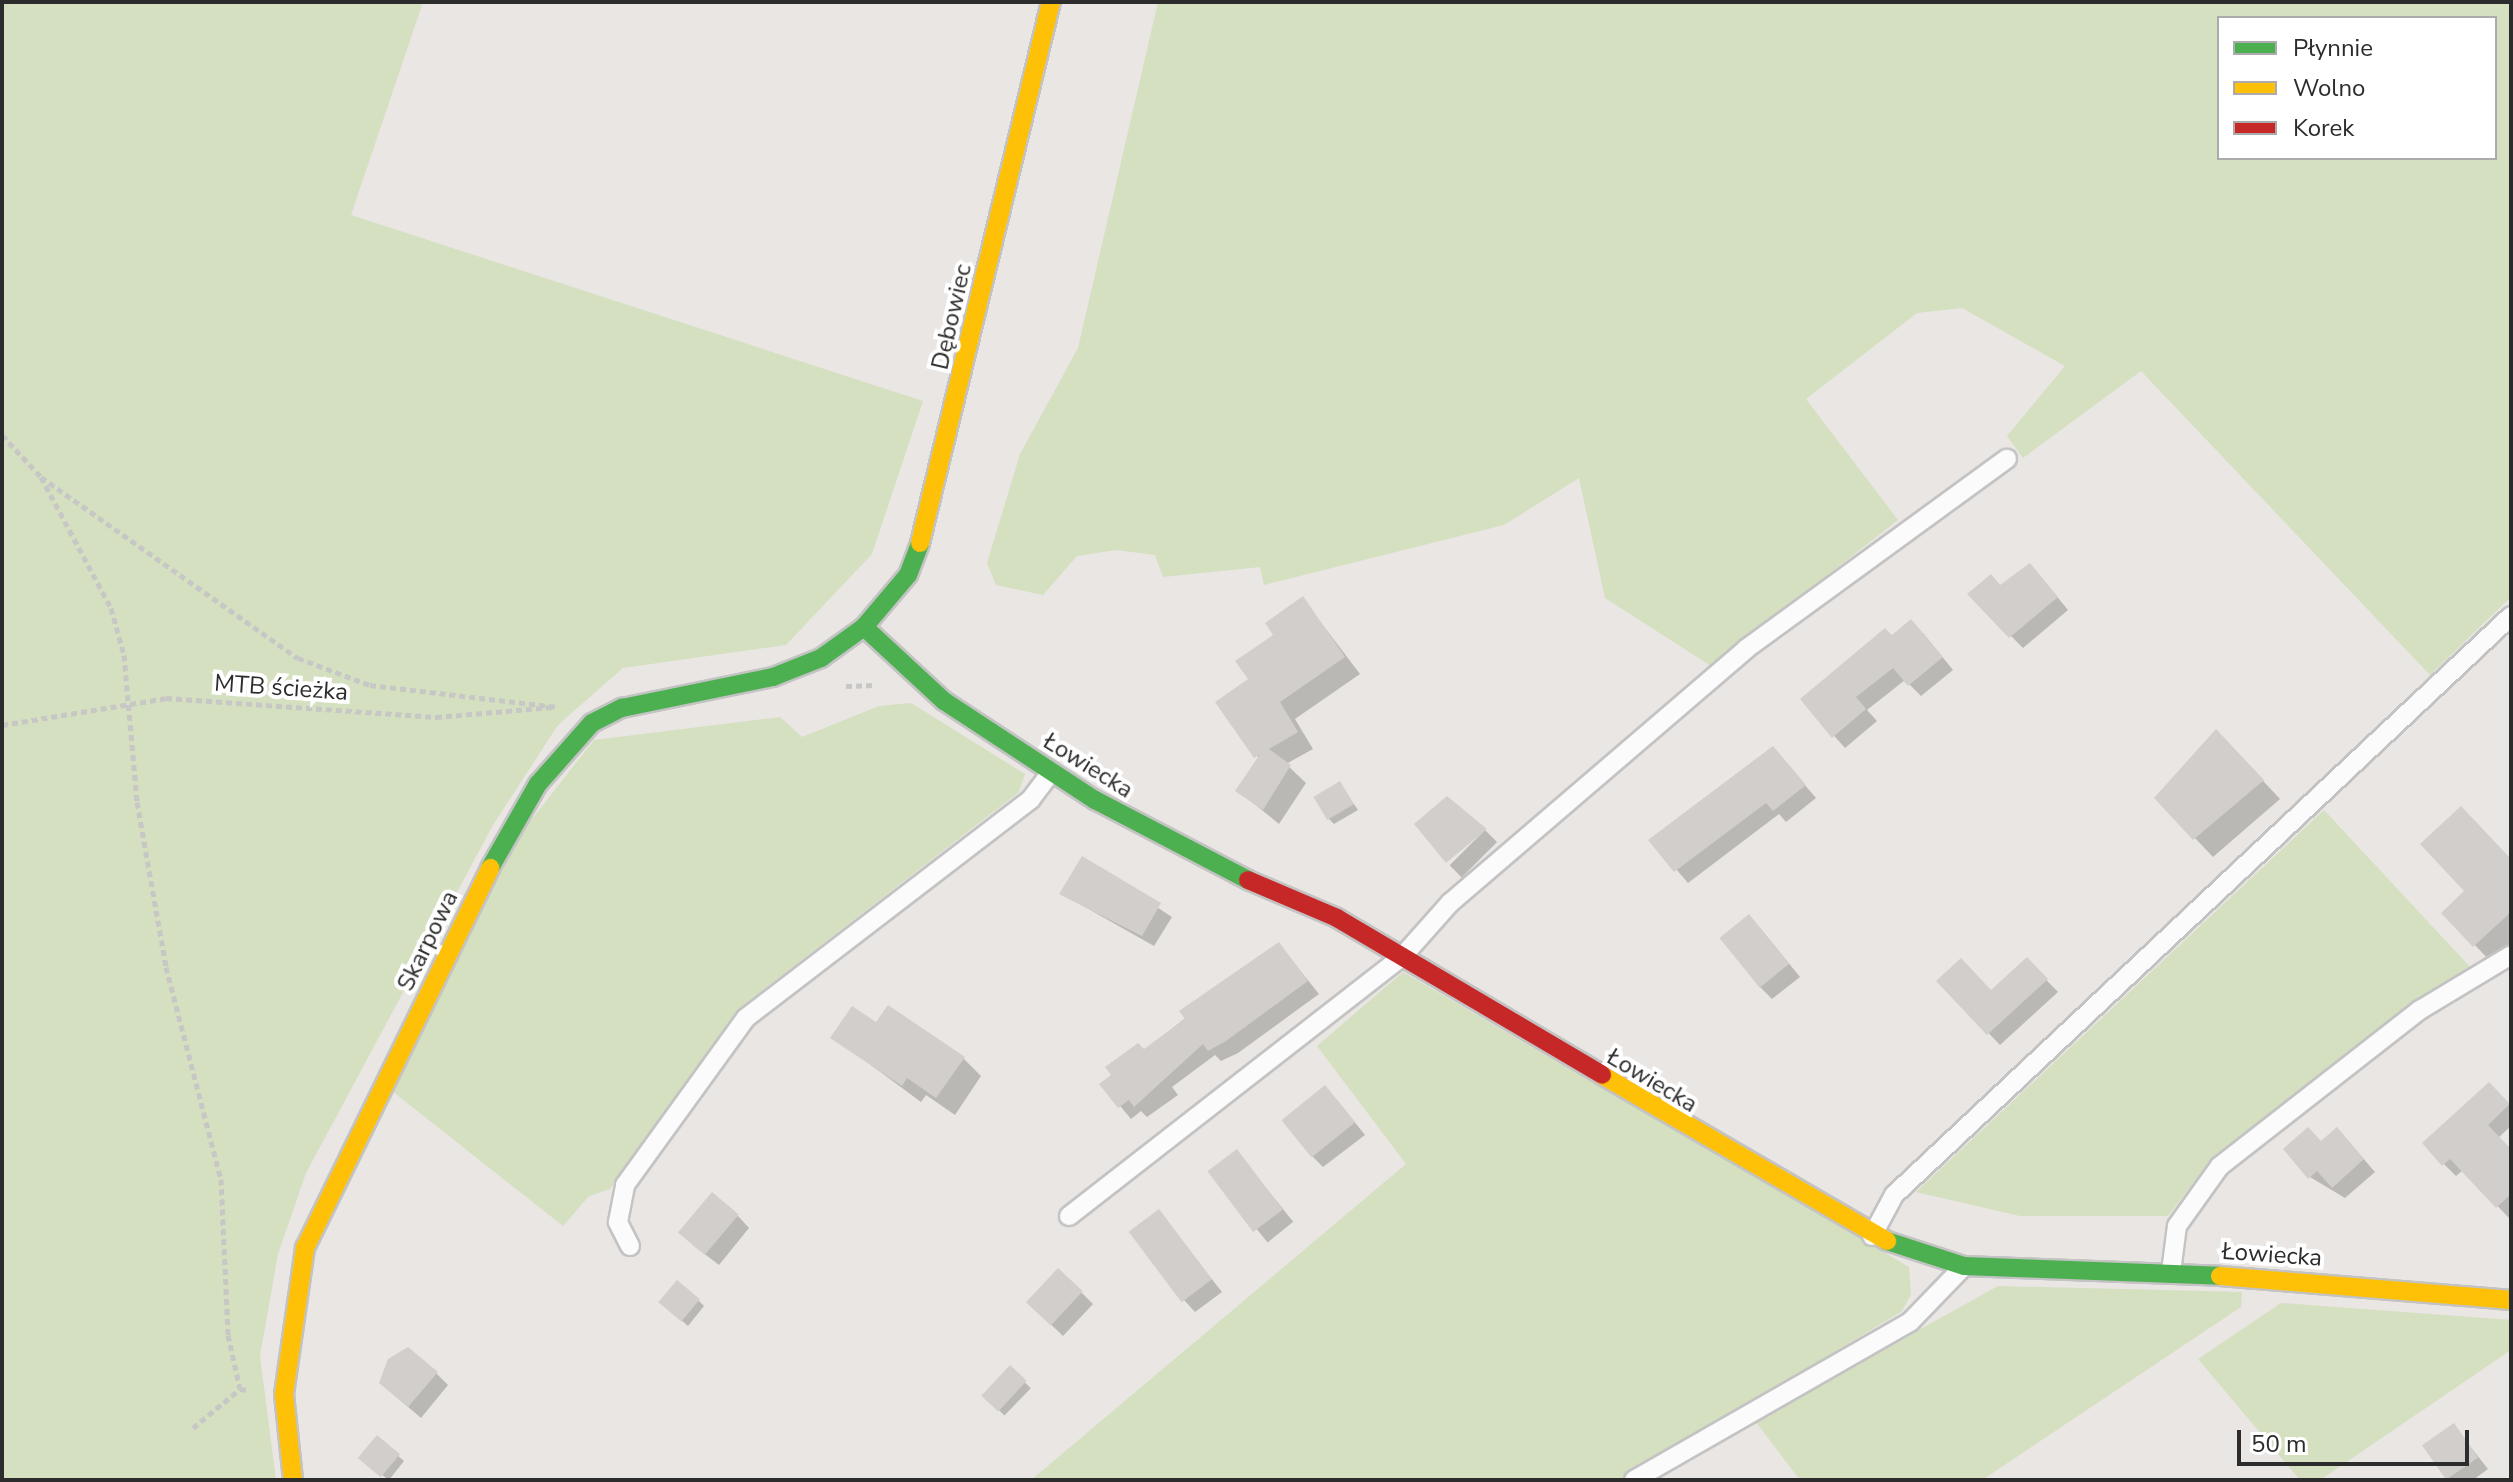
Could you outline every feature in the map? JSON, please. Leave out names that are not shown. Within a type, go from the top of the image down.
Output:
[{"type":"street","name":"Dębowiec","points":[[864,627],[908,575],[927,527],[1051,2]]},
{"type":"street","name":"Skarpowa","points":[[293,1480],[284,1394],[291,1304],[325,1202],[507,833],[563,751],[592,723],[655,696],[773,677],[821,658],[864,627]]},
{"type":"street","name":"Łowiecka","points":[[864,627],[944,701],[1051,772],[1173,845],[1300,897],[1872,1236],[1964,1266],[2171,1272],[2511,1300]]},
{"type":"lane","points":[[1069,1216],[1402,957],[1450,903],[1746,649],[2007,459]]},
{"type":"lane","points":[[1872,1236],[1894,1195],[2511,616]]},
{"type":"lane","points":[[630,1246],[618,1222],[625,1185],[746,1018],[1031,799],[1051,772]]},
{"type":"lane","points":[[2171,1272],[2181,1218],[2220,1166],[2420,1010],[2511,955]]},
{"type":"lane","points":[[1634,1480],[1910,1322],[1964,1266]]},
{"type":"path","points":[[2,435],[41,477],[255,631],[332,673],[439,696],[559,707],[592,723]]},
{"type":"path","points":[[41,477],[111,608],[131,699],[137,802],[166,967],[221,1179],[228,1335],[240,1389]]},
{"type":"path","name":"MTB ścieżka","points":[[2,725],[131,699],[436,717],[559,707]]},
{"type":"path","points":[[193,1428],[240,1389],[284,1394]]},
{"type":"green space","points":[[2,2],[423,2],[351,215],[923,401],[872,554],[786,645],[623,668],[558,725],[493,825],[306,1173],[278,1254],[260,1356],[276,1480],[2,1480]]},
{"type":"green space","points":[[1158,2],[2511,2],[2511,597],[2430,675],[2141,371],[2023,458],[2007,436],[2065,366],[1962,308],[1917,313],[1806,399],[1898,520],[1711,666],[1605,598],[1579,478],[1504,525],[1264,585],[1260,567],[1163,577],[1155,555],[1116,550],[1077,556],[1043,595],[996,585],[987,563],[1020,454],[1078,348]]},
{"type":"green space","points":[[911,703],[1025,774],[1019,792],[737,1010],[610,1189],[589,1196],[563,1226],[392,1091],[521,833],[594,740],[780,717],[802,737],[879,706]]},
{"type":"green space","points":[[2324,810],[2471,968],[2255,1126],[2196,1179],[2168,1216],[2020,1216],[1916,1192]]},
{"type":"green space","points":[[1403,972],[1909,1267],[1911,1295],[1901,1312],[1619,1480],[1031,1480],[1406,1164],[1317,1046]]},
{"type":"green space","points":[[1998,1286],[2242,1292],[2241,1307],[1982,1480],[1800,1480],[1755,1421]]},
{"type":"green space","points":[[2281,1303],[2511,1320],[2511,1350],[2320,1480],[2300,1480],[2198,1359]]},
{"type":"building","points":[[2030,563],[2058,597],[2009,638],[1967,594],[1991,574],[2000,585]]},
{"type":"building","points":[[1303,596],[1345,657],[1280,702],[1298,732],[1269,749],[1291,765],[1263,810],[1235,791],[1260,754],[1254,758],[1215,702],[1248,679],[1235,661],[1273,635],[1265,623]]},
{"type":"building","points":[[1911,619],[1943,657],[1908,686],[1893,668],[1856,697],[1866,709],[1832,738],[1800,699],[1885,628],[1892,635]]},
{"type":"building","points":[[2216,729],[2264,780],[2193,840],[2154,798]]},
{"type":"building","points":[[1773,746],[1806,785],[1773,811],[1766,803],[1674,872],[1648,840]]},
{"type":"building","points":[[1340,781],[1354,804],[1327,820],[1313,797]]},
{"type":"building","points":[[1447,796],[1487,829],[1446,863],[1414,824]]},
{"type":"building","points":[[2461,806],[2511,859],[2511,912],[2473,947],[2441,913],[2464,891],[2420,844]]},
{"type":"building","points":[[1082,856],[1161,903],[1142,936],[1059,894]]},
{"type":"building","points":[[1749,914],[1789,964],[1760,988],[1719,938]]},
{"type":"building","points":[[1279,942],[1308,981],[1226,1041],[1208,1051],[1203,1044],[1134,1107],[1129,1100],[1118,1108],[1099,1084],[1111,1075],[1105,1067],[1138,1043],[1144,1049],[1185,1019],[1179,1011]]},
{"type":"building","points":[[2027,957],[2048,979],[1987,1035],[1936,981],[1961,958],[1991,990]]},
{"type":"building","points":[[888,1005],[965,1057],[936,1098],[907,1078],[902,1086],[830,1038],[852,1006],[876,1022]]},
{"type":"building","points":[[2489,1082],[2510,1104],[2488,1125],[2511,1149],[2511,1194],[2496,1208],[2450,1159],[2442,1166],[2422,1143]]},
{"type":"building","points":[[1325,1085],[1355,1122],[1312,1158],[1281,1120]]},
{"type":"building","points":[[2308,1127],[2321,1141],[2337,1127],[2364,1159],[2332,1188],[2317,1171],[2308,1179],[2283,1149]]},
{"type":"building","points":[[1237,1149],[1283,1210],[1253,1232],[1207,1171]]},
{"type":"building","points":[[712,1192],[739,1214],[705,1255],[678,1233]]},
{"type":"building","points":[[1159,1209],[1212,1279],[1182,1302],[1129,1232]]},
{"type":"building","points":[[1058,1268],[1083,1291],[1051,1326],[1026,1302]]},
{"type":"building","points":[[677,1280],[700,1299],[681,1321],[658,1302]]},
{"type":"building","points":[[408,1347],[438,1372],[408,1407],[379,1383],[388,1359]]},
{"type":"building","points":[[1010,1365],[1027,1381],[998,1411],[981,1396]]},
{"type":"building","points":[[2454,1423],[2478,1457],[2446,1480],[2422,1445]]},
{"type":"building","points":[[377,1435],[400,1454],[381,1477],[358,1458]]},
{"type":"traffic: fast","points":[[490,868],[538,784],[592,723],[622,708],[773,677],[821,658],[864,627],[908,575],[920,543]]},
{"type":"traffic: fast","points":[[864,627],[944,701],[1095,800],[1248,880]]},
{"type":"traffic: fast","points":[[1887,1241],[1964,1266],[2220,1276]]},
{"type":"traffic: slow","points":[[920,543],[1051,2]]},
{"type":"traffic: slow","points":[[293,1480],[284,1394],[305,1248],[490,868]]},
{"type":"traffic: slow","points":[[1602,1075],[1887,1241]]},
{"type":"traffic: slow","points":[[2220,1276],[2511,1300]]},
{"type":"traffic: jam","points":[[1248,880],[1337,918],[1602,1075]]}]
